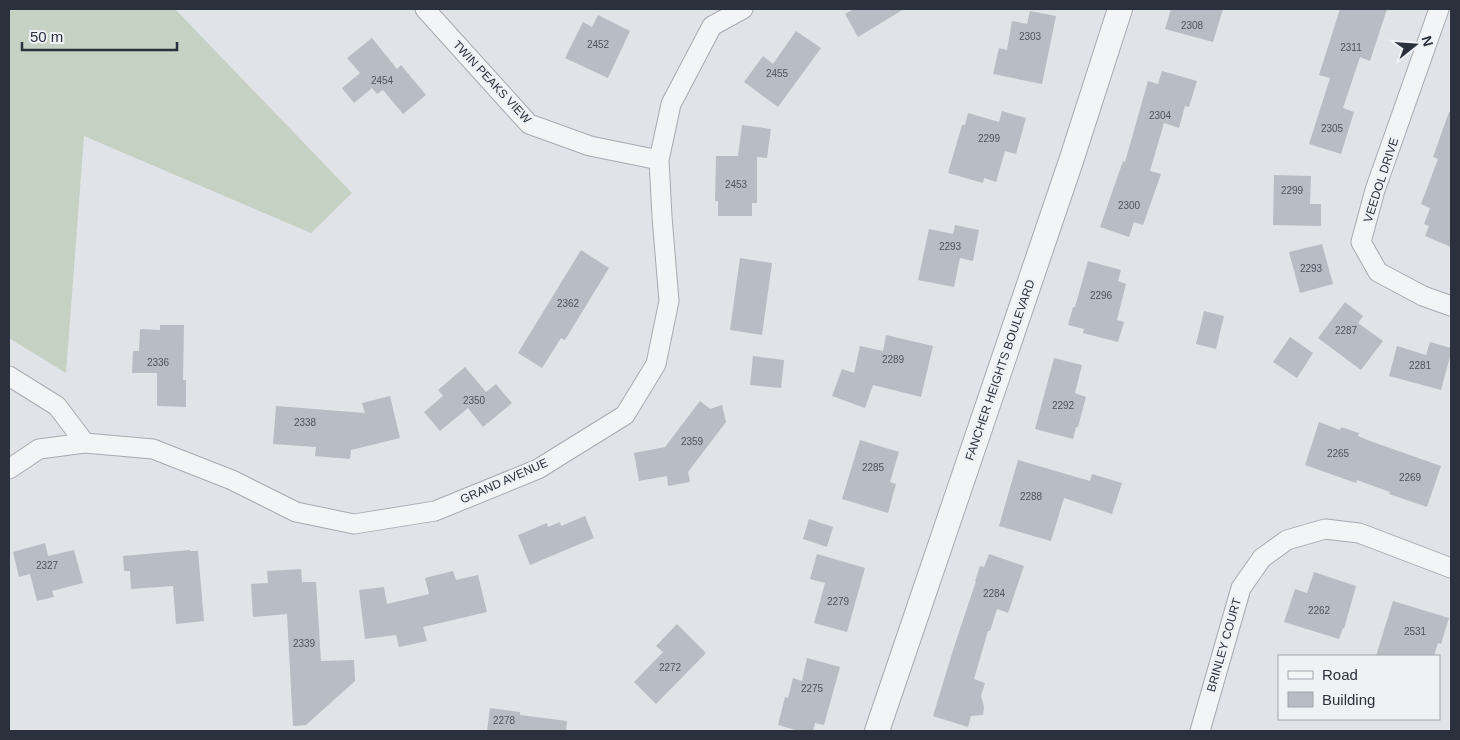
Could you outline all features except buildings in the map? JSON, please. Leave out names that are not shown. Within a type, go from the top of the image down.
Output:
[{"type":"street","name":"TWIN PEAKS VIEW","points":[[425,9],[529,124],[590,146],[659,160]]},
{"type":"street","name":"GRAND AVENUE","points":[[9,469],[39,450],[85,443],[153,449],[232,480],[296,512],[354,524],[435,512],[538,469],[625,415],[656,364],[669,300],[659,160],[671,104],[712,26],[743,9]]},
{"type":"street","name":"FANCHER HEIGHTS BOULEVARD","points":[[877,731],[1071,160],[1120,9]]},
{"type":"street","name":"VEEDOL DRIVE","points":[[1439,9],[1375,190],[1362,242],[1378,272],[1423,296],[1451,306]]},
{"type":"street","points":[[9,376],[56,406],[85,443]]},
{"type":"street","name":"BRINLEY COURT","points":[[1200,731],[1241,588],[1262,558],[1287,540],[1325,529],[1359,533],[1451,568]]},
{"type":"green space","points":[[9,9],[175,9],[352,193],[311,233],[84,136],[66,373],[9,338]]}]
